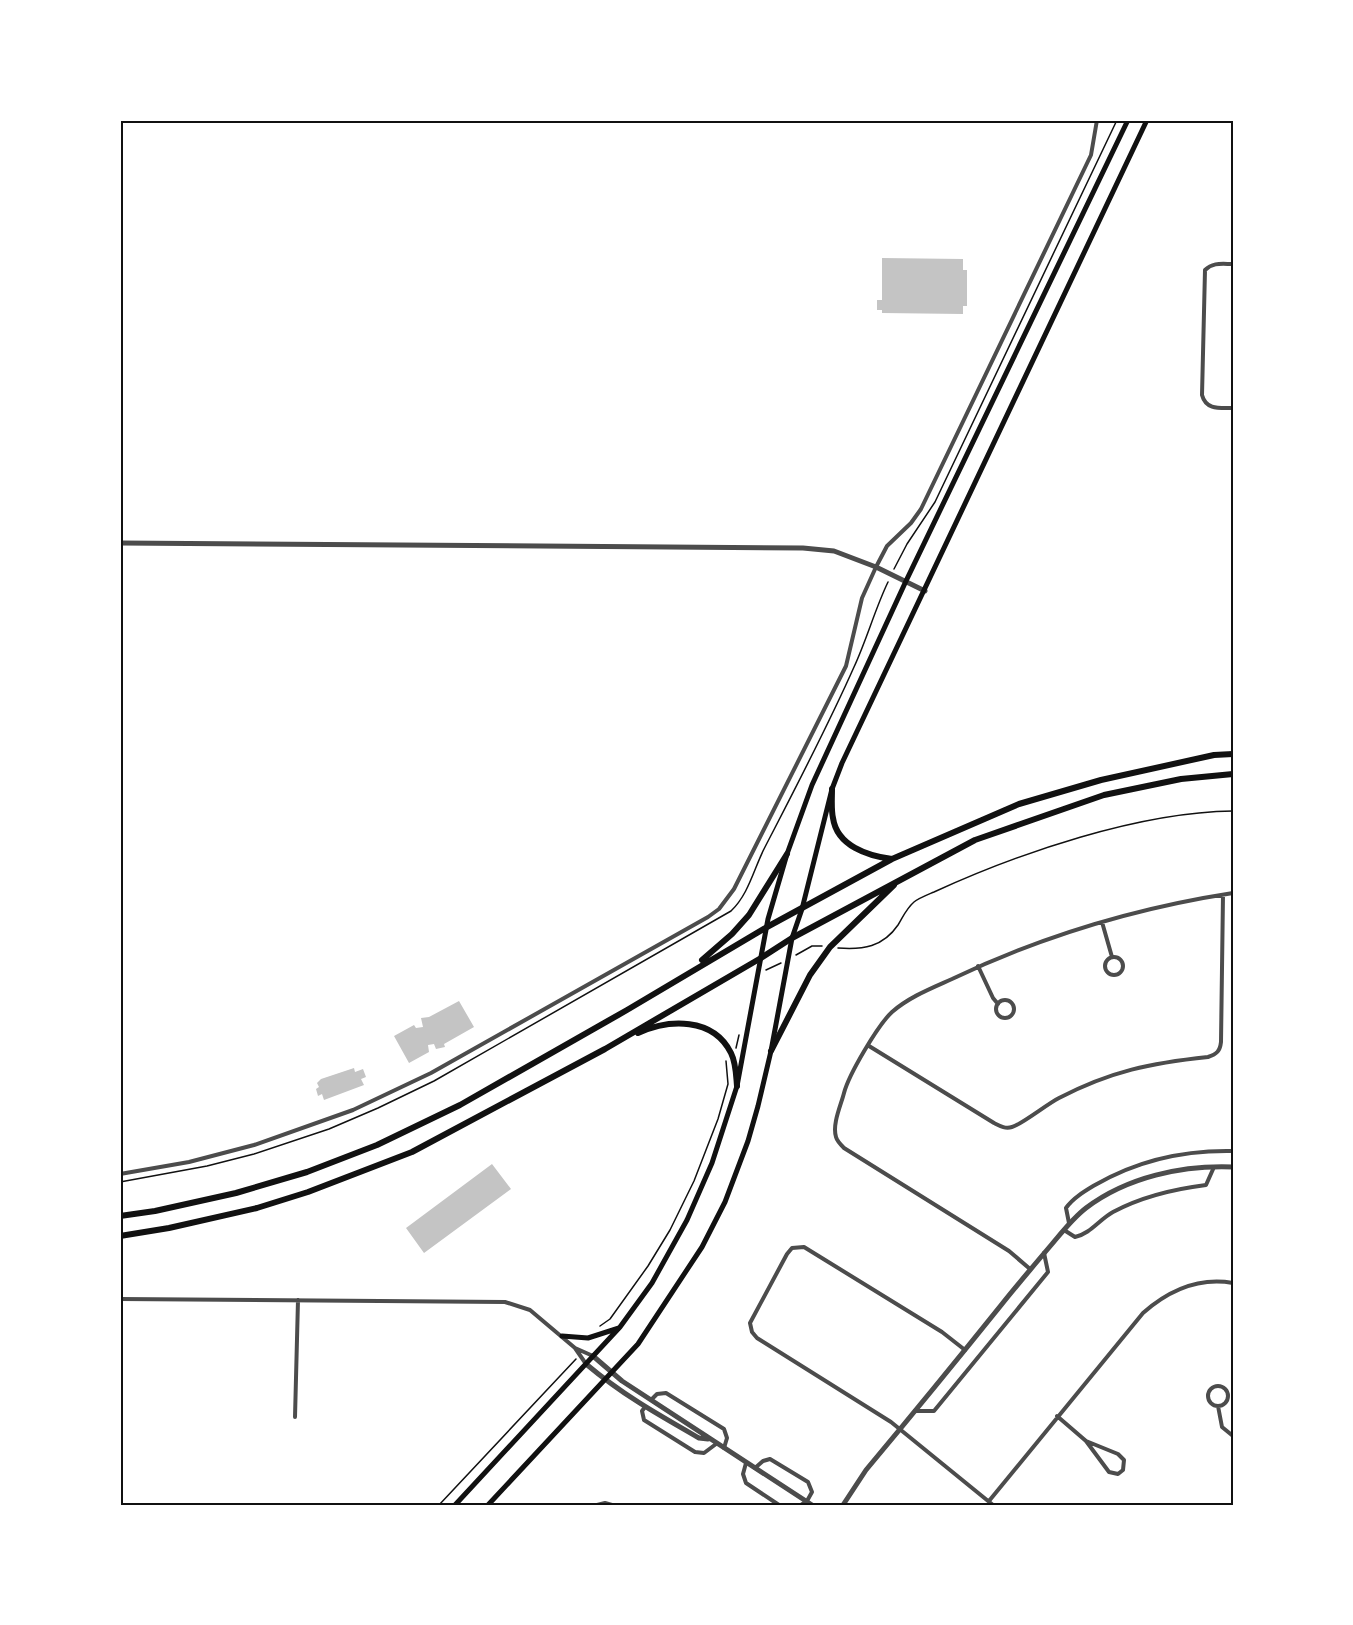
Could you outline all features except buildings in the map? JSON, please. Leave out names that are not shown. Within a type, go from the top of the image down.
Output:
[{"type":"main road","points":[[455,1505],[621,1327],[652,1283],[687,1220],[712,1163],[737,1086],[767,927],[787,854],[812,785],[906,581],[1128,120]]},
{"type":"main road","points":[[488,1505],[638,1344],[657,1319],[702,1247],[725,1202],[748,1142],[771,1051],[792,938],[802,909],[832,789],[842,763],[1147,120]]},
{"type":"main road","points":[[120,1216],[165,1209],[236,1193],[307,1172],[377,1145],[469,1100],[767,927],[892,859],[1019,804],[1101,780],[1214,755],[1233,754]]},
{"type":"main road","points":[[120,1236],[178,1227],[257,1208],[377,1167],[455,1129],[605,1049],[792,938],[975,840],[1104,795],[1181,779],[1233,774]]},
{"type":"main road","points":[[832,789],[833,820],[842,838],[856,849],[876,857],[892,859]]},
{"type":"main road","points":[[689,972],[732,934],[749,915],[787,854]]},
{"type":"main road","points":[[771,1051],[810,975],[830,947],[902,878]]},
{"type":"main road","points":[[605,1049],[654,1026],[684,1023],[699,1026],[720,1038],[728,1048],[735,1065],[737,1086]]},
{"type":"main road","points":[[562,1336],[588,1338],[621,1327]]},
{"type":"street","points":[[120,1174],[226,1153],[297,1131],[353,1110],[431,1073],[719,909],[734,889],[846,666],[862,598],[876,567],[887,546],[911,523],[921,509],[1091,155],[1097,120]]},
{"type":"street","points":[[1233,264],[1209,266],[1203,277],[1202,395],[1203,402],[1209,407],[1233,408]]},
{"type":"street","points":[[120,543],[803,548],[834,551],[892,574],[925,591]]},
{"type":"street","points":[[1030,1269],[1009,1251],[844,1148],[836,1138],[835,1128],[847,1082],[883,1022],[901,1005],[978,966],[1102,922],[1233,893]]},
{"type":"street","points":[[869,1046],[994,1123],[1010,1128],[1042,1107],[1086,1084],[1155,1063],[1208,1057],[1216,1054],[1221,1042],[1223,895]]},
{"type":"street","points":[[1102,922],[1112,957]]},
{"type":"street","points":[[1112,957],[1119,958],[1123,963],[1122,970],[1117,974],[1109,973],[1106,968],[1107,961],[1112,957]]},
{"type":"street","points":[[978,966],[998,1004],[997,1012],[1007,1017],[1013,1013],[1014,1007],[1009,1001],[1002,1001],[998,1004]]},
{"type":"street","points":[[1069,1223],[1066,1208],[1070,1203],[1087,1190],[1129,1168],[1173,1155],[1212,1150],[1233,1151]]},
{"type":"street","points":[[1064,1230],[1075,1237],[1082,1235],[1112,1213],[1153,1195],[1206,1185],[1215,1166]]},
{"type":"street","points":[[843,1505],[866,1470],[1069,1223],[1113,1191],[1142,1179],[1172,1171],[1215,1166],[1233,1167]]},
{"type":"street","points":[[965,1350],[942,1332],[813,1252],[797,1246],[792,1248],[750,1323],[752,1332],[758,1338],[900,1429],[991,1503],[1057,1416],[1135,1322],[1162,1297],[1194,1284],[1233,1283]]},
{"type":"street","points":[[914,1411],[934,1411],[1048,1272],[1044,1253]]},
{"type":"street","points":[[120,1299],[505,1302],[530,1310],[575,1348],[586,1364],[645,1407],[699,1438],[708,1439]]},
{"type":"street","points":[[295,1417],[298,1300]]},
{"type":"street","points":[[575,1348],[593,1356],[621,1381],[701,1431],[708,1439],[807,1504],[812,1492],[808,1482],[770,1459],[763,1461],[755,1468]]},
{"type":"street","points":[[1218,1386],[1224,1388],[1228,1395],[1226,1402],[1218,1406],[1212,1403],[1209,1397],[1210,1390],[1218,1386]]},
{"type":"street","points":[[652,1399],[657,1394],[666,1393],[724,1429],[727,1438],[724,1449]]},
{"type":"street","points":[[1218,1406],[1222,1427],[1233,1436]]},
{"type":"street","points":[[645,1407],[642,1411],[644,1420],[695,1452],[704,1453],[716,1444]]},
{"type":"street","points":[[1057,1416],[1086,1441],[1109,1472],[1113,1474],[1123,1470],[1124,1461],[1118,1454],[1086,1441]]},
{"type":"street","points":[[746,1463],[743,1474],[746,1483],[779,1505]]},
{"type":"street","points":[[597,1505],[605,1503],[612,1505]]},
{"type":"path","points":[[737,906],[747,890],[762,853],[809,765],[865,644],[892,574],[907,544],[935,502],[1118,120]]},
{"type":"path","points":[[830,947],[858,950],[878,944],[889,936],[904,912],[915,901],[989,869],[1056,845],[1178,814],[1233,811]]},
{"type":"path","points":[[596,1329],[610,1319],[631,1290],[659,1249],[678,1215],[718,1119],[728,1084],[726,1062]]},
{"type":"path","points":[[439,1505],[570,1364]]}]
